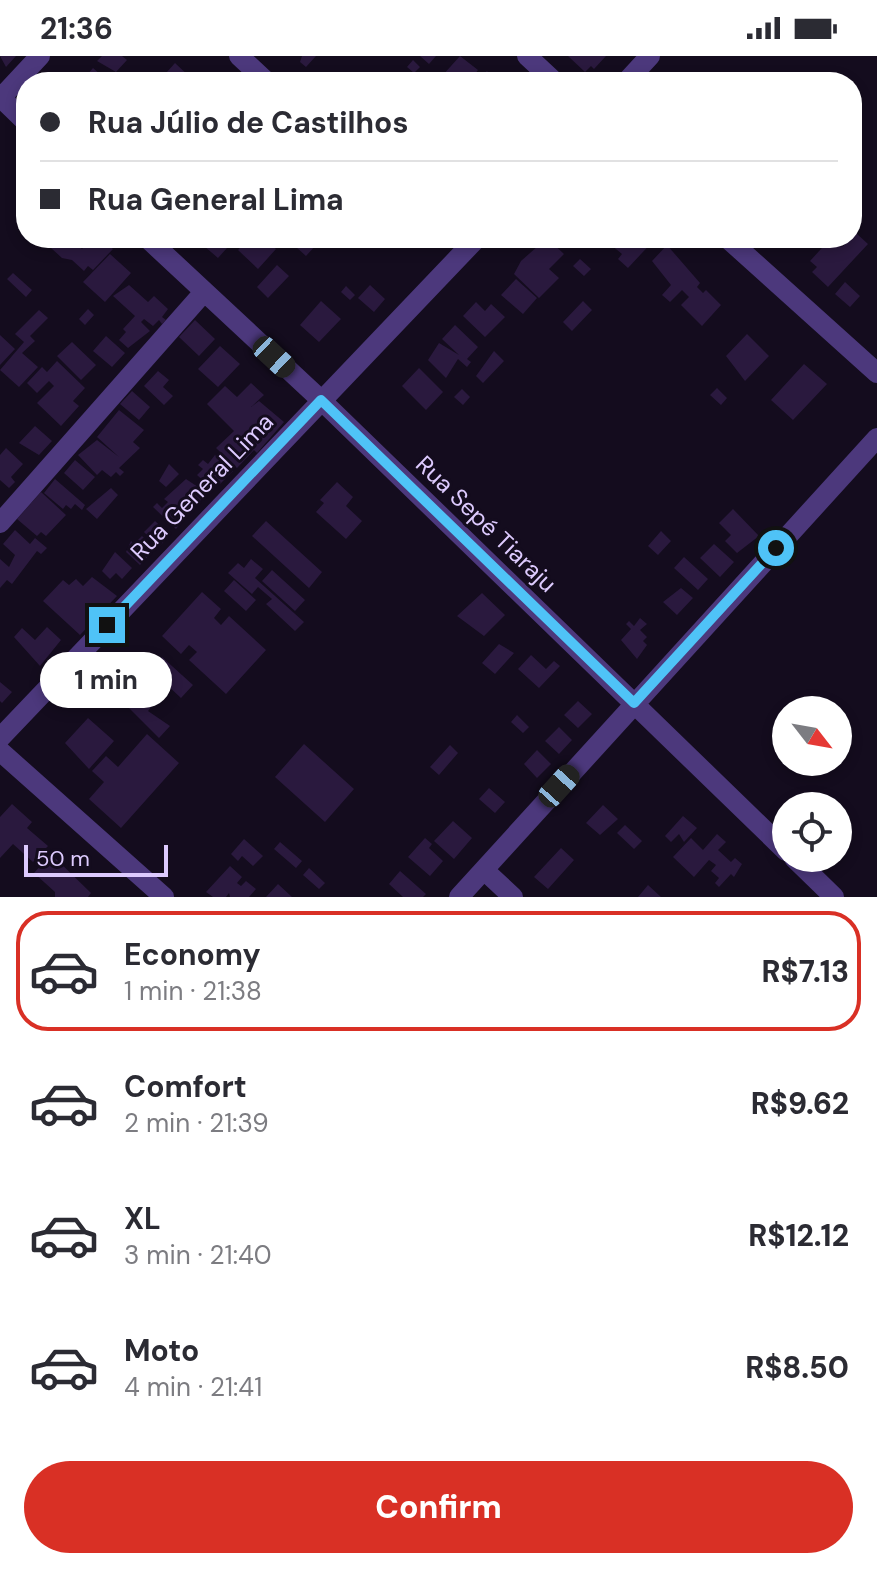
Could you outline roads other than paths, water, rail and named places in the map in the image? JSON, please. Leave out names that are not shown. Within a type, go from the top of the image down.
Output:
[{"type":"street","points":[[25,72],[40,56]]},
{"type":"street","points":[[239,56],[256,72]]},
{"type":"street","points":[[527,56],[544,72]]},
{"type":"street","points":[[635,72],[650,56]]},
{"type":"street","points":[[16,81],[0,98],[16,113]]},
{"type":"street","name":"Rua Sepé Tiaraju","points":[[158,248],[321,400],[772,837]]},
{"type":"street","name":"Rua General Lima","points":[[0,738],[467,248]]},
{"type":"street","points":[[738,248],[877,373]]},
{"type":"street","points":[[0,523],[204,292]]},
{"type":"street","points":[[459,897],[877,438]]},
{"type":"street","points":[[0,751],[164,897]]},
{"type":"street","points":[[484,870],[513,897]]},
{"type":"street","points":[[808,872],[834,897]]}]
